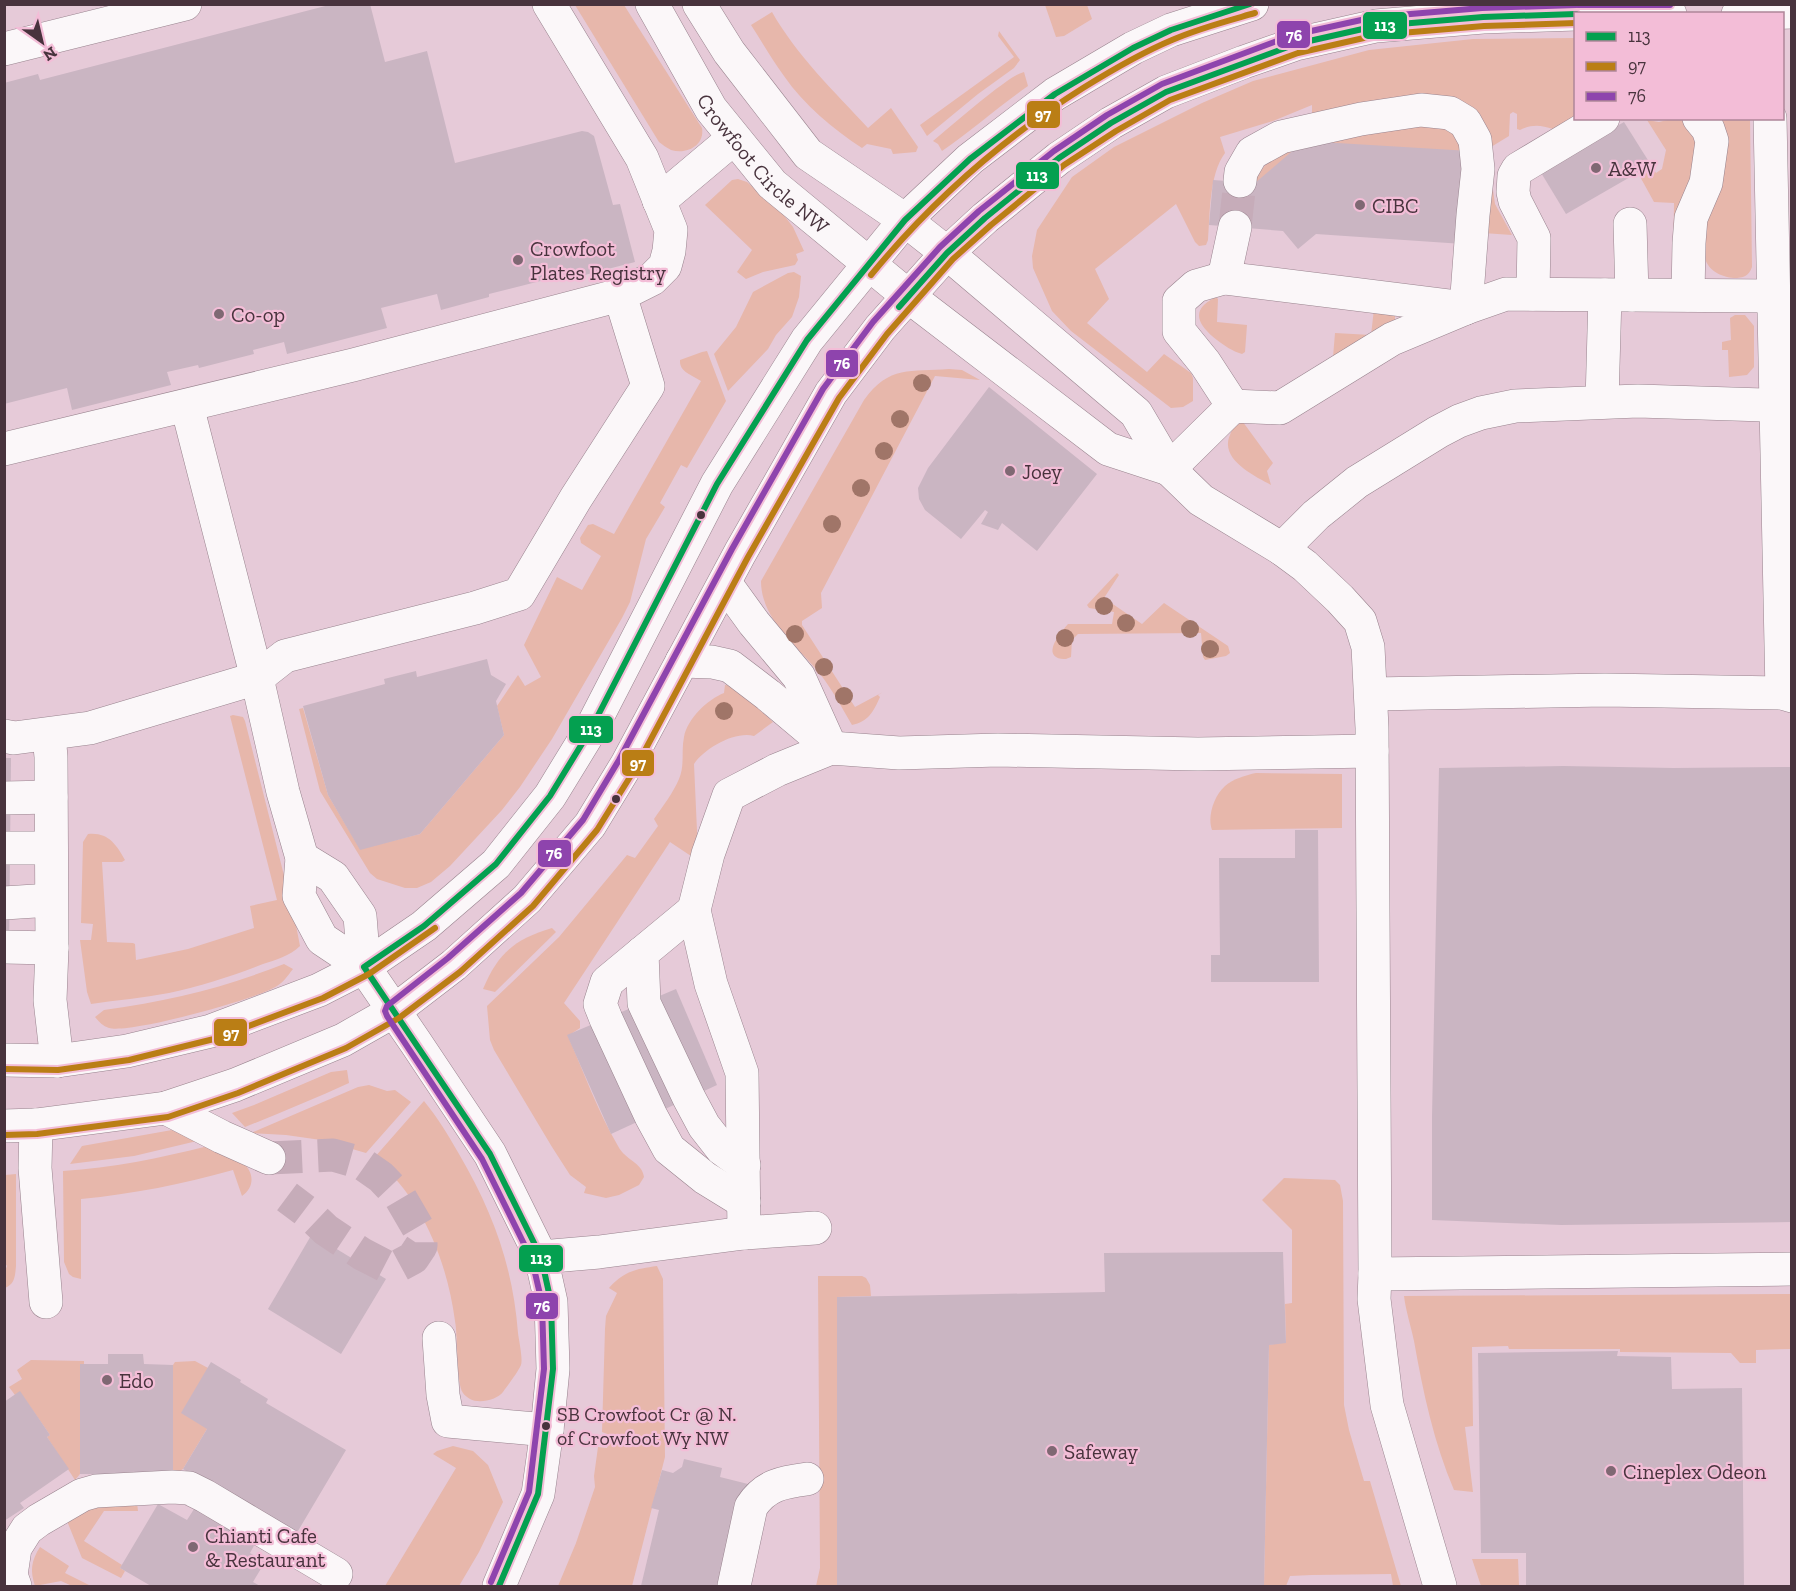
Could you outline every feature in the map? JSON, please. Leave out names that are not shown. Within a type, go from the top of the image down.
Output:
[{"type":"street","points":[[4,49],[185,4]]},
{"type":"street","points":[[4,449],[396,354],[620,295],[652,279],[665,266],[671,230],[642,158],[549,4]]},
{"type":"street","name":"Crowfoot Circle NW","points":[[652,4],[668,37],[711,109],[772,184],[908,296],[1108,449],[1169,469]]},
{"type":"street","name":"Crowfoot Circle NW","points":[[699,4],[729,52],[808,153],[905,220],[947,253],[1136,413],[1169,469]]},
{"type":"street","points":[[4,1060],[57,1061],[127,1052],[211,1031],[319,990],[364,967],[424,926],[496,864],[550,796],[591,729],[717,484],[807,340],[905,220],[970,159],[1055,94],[1133,48],[1171,30],[1252,4]]},
{"type":"street","points":[[1756,12],[1775,10]]},
{"type":"street","points":[[46,1302],[35,1168],[20,1125],[166,1108],[235,1085],[343,1040],[394,1011],[454,965],[527,899],[590,825],[627,764],[740,553],[831,393],[880,328],[908,296],[947,253],[985,218],[1059,158],[1111,123],[1166,92],[1377,15],[1483,17],[1574,14]]},
{"type":"street","points":[[1240,181],[1241,172],[1252,153],[1281,137],[1360,118],[1421,110],[1450,113],[1465,122],[1475,140],[1478,169],[1466,308]]},
{"type":"street","points":[[1533,294],[1534,238],[1515,201],[1514,176],[1518,169],[1600,120]]},
{"type":"street","points":[[1688,295],[1691,218],[1706,183],[1712,141],[1708,129],[1701,120]]},
{"type":"street","points":[[1371,694],[1594,690],[1787,695],[1784,406],[1773,296],[1770,120]]},
{"type":"street","points":[[659,201],[734,138]]},
{"type":"street","points":[[1602,402],[1630,224]]},
{"type":"street","points":[[1224,278],[1235,227]]},
{"type":"street","points":[[1233,406],[1205,363],[1179,331],[1179,301],[1196,286],[1224,278],[1466,308]]},
{"type":"street","points":[[1440,1587],[1387,1405],[1374,1299],[1372,751],[1368,647],[1360,621],[1305,566],[1282,549],[1201,500],[1169,469],[1233,406],[1280,408],[1392,339],[1506,294],[1773,296]]},
{"type":"street","points":[[4,758],[50,746],[90,728],[257,678],[285,656],[475,608],[519,594],[576,498],[648,386],[620,295]]},
{"type":"street","points":[[1282,549],[1316,515],[1357,482],[1438,432],[1481,413],[1515,406],[1638,401],[1784,406]]},
{"type":"street","points":[[187,406],[257,678],[283,792],[302,858],[299,896],[322,939],[364,967],[490,1154],[541,1257],[551,1302],[554,1369],[547,1430],[538,1494],[499,1587]]},
{"type":"street","points":[[725,583],[754,623],[799,677],[831,748]]},
{"type":"street","points":[[682,661],[712,662],[730,666],[831,748]]},
{"type":"street","points":[[4,736],[50,746]]},
{"type":"street","points":[[50,746],[52,948],[50,1000],[57,1061]]},
{"type":"street","points":[[744,1218],[742,1073],[711,984],[694,910],[708,855],[729,795],[777,770],[831,748],[899,753],[998,750],[1198,754],[1372,751]]},
{"type":"street","points":[[4,798],[51,797]]},
{"type":"street","points":[[4,849],[51,848]]},
{"type":"street","points":[[302,858],[333,877],[360,916],[364,967]]},
{"type":"street","points":[[4,903],[51,900]]},
{"type":"street","points":[[694,910],[607,982],[600,1004],[651,1116],[669,1149],[705,1178],[744,1218]]},
{"type":"street","points":[[4,947],[52,948]]},
{"type":"street","points":[[642,953],[644,1002],[689,1098],[704,1126],[722,1149],[744,1165]]},
{"type":"street","points":[[166,1108],[269,1158]]},
{"type":"street","points":[[541,1257],[599,1252],[744,1218],[815,1228]]},
{"type":"street","points":[[1375,1274],[1791,1269]]},
{"type":"street","points":[[439,1338],[443,1395],[448,1421],[547,1430]]},
{"type":"street","points":[[734,1587],[751,1507],[756,1498],[783,1482],[807,1479]]},
{"type":"street","points":[[15,1587],[11,1575],[15,1548],[27,1529],[39,1520],[82,1495],[96,1491],[172,1487],[189,1488],[205,1496],[336,1574]]},
{"type":"shaded area","points":[[575,5],[624,5],[702,128],[698,144],[689,150],[677,151],[659,142]]},
{"type":"shaded area","points":[[1045,5],[1087,5],[1092,19],[1064,36],[1056,37]]},
{"type":"shaded area","points":[[772,12],[804,58],[868,128],[891,108],[918,147],[916,152],[893,154],[891,149],[867,144],[862,148],[840,133],[810,107],[792,87],[751,25]]},
{"type":"shaded area","points":[[999,31],[1020,60],[1014,68],[927,136],[920,125],[1014,57],[998,36]]},
{"type":"shaded area","points":[[1574,38],[1574,117],[1553,129],[1536,126],[1520,130],[1517,129],[1517,114],[1513,112],[1510,114],[1509,136],[1491,147],[1483,124],[1312,116],[1312,105],[1273,121],[1220,137],[1225,153],[1213,183],[1206,245],[1199,246],[1195,242],[1176,204],[1095,269],[1109,299],[1087,323],[1147,372],[1164,354],[1191,373],[1193,401],[1183,407],[1171,408],[1071,331],[1052,311],[1033,268],[1032,256],[1037,230],[1072,177],[1114,147],[1202,103],[1253,81],[1369,50],[1473,39]]},
{"type":"shaded area","points":[[1024,72],[1028,86],[942,151],[933,141],[996,89]]},
{"type":"shaded area","points":[[1445,115],[1470,151],[1255,183],[1263,167],[1284,147]]},
{"type":"shaded area","points":[[1647,120],[1659,122],[1692,120],[1701,133],[1673,279],[1674,203],[1654,202],[1638,173],[1651,165],[1656,173],[1662,169],[1666,150]]},
{"type":"shaded area","points":[[1719,120],[1750,120],[1752,267],[1745,276],[1734,278],[1720,275],[1707,263],[1704,255],[1704,229]]},
{"type":"shaded area","points":[[1491,177],[1495,204],[1512,235],[1483,233]]},
{"type":"shaded area","points":[[732,180],[747,182],[783,214],[793,227],[804,251],[796,254],[798,260],[795,265],[763,272],[746,279],[737,272],[752,250],[705,205]]},
{"type":"shaded area","points":[[794,272],[801,276],[799,297],[792,317],[776,335],[768,349],[728,391],[714,354],[736,327],[753,292]]},
{"type":"shaded area","points":[[1216,297],[1218,299],[1217,322],[1247,325],[1245,352],[1242,354],[1217,340],[1201,323],[1199,312]]},
{"type":"shaded area","points":[[1374,309],[1395,314],[1395,320],[1336,359],[1333,357],[1335,333],[1371,335]]},
{"type":"shaded area","points":[[1735,315],[1745,315],[1754,326],[1754,367],[1747,375],[1729,377],[1728,350],[1722,350],[1722,342],[1731,340],[1730,318]]},
{"type":"shaded area","points":[[707,351],[726,401],[687,468],[681,465],[660,503],[665,507],[646,539],[630,602],[552,739],[502,810],[450,866],[431,882],[417,888],[405,888],[377,879],[370,873],[320,791],[299,709],[303,708],[328,795],[360,849],[420,834],[504,735],[497,706],[518,675],[525,686],[541,677],[524,645],[557,577],[582,590],[601,556],[581,543],[580,538],[588,525],[593,524],[614,534],[701,381],[682,368],[680,360]]},
{"type":"shaded area","points":[[962,370],[980,380],[935,376],[821,593],[822,608],[802,621],[802,625],[855,707],[883,692],[878,695],[880,697],[870,715],[858,724],[852,725],[824,680],[774,620],[767,608],[761,581],[864,400],[873,389],[882,381],[902,372]]},
{"type":"shaded area","points":[[1243,422],[1273,463],[1267,471],[1271,485],[1240,466],[1229,452],[1228,444],[1231,433],[1238,424]]},
{"type":"shaded area","points":[[1117,573],[1119,575],[1104,598],[1142,624],[1164,603],[1228,646],[1230,653],[1226,656],[1205,660],[1201,633],[1078,634],[1072,640],[1071,657],[1060,659],[1056,657],[1053,654],[1054,645],[1068,624],[1112,624],[1114,612],[1089,608],[1087,605]]},
{"type":"shaded area","points":[[725,685],[735,686],[773,722],[754,736],[738,736],[721,742],[705,752],[694,764],[698,853],[691,856],[670,842],[564,1003],[580,1021],[580,1028],[568,1036],[598,1106],[621,1151],[640,1168],[644,1177],[639,1185],[619,1195],[606,1198],[584,1193],[586,1187],[570,1175],[494,1050],[490,1040],[487,1006],[559,937],[627,855],[635,858],[658,826],[654,819],[679,779],[684,737],[689,723],[705,705],[724,693]]},
{"type":"shaded area","points":[[230,716],[243,717],[245,721],[300,946],[282,957],[205,984],[159,995],[91,1004],[87,992],[80,940],[91,940],[93,924],[81,923],[83,842],[88,834],[101,835],[111,840],[125,860],[102,862],[107,942],[135,944],[136,960],[188,949],[254,928],[250,906],[277,900]]},
{"type":"shaded area","points":[[1256,773],[1342,774],[1342,828],[1212,830],[1211,813],[1221,790],[1236,779]]},
{"type":"shaded area","points":[[552,928],[556,932],[495,992],[483,989],[495,966],[509,949],[528,937]]},
{"type":"shaded area","points":[[284,964],[293,969],[279,984],[265,992],[221,1007],[166,1021],[121,1028],[109,1028],[95,1017],[104,1010],[195,993]]},
{"type":"shaded area","points":[[347,1070],[349,1083],[245,1127],[232,1113],[331,1072]]},
{"type":"shaded area","points":[[369,1085],[387,1091],[395,1090],[411,1102],[366,1153],[321,1140],[251,1133],[358,1087]]},
{"type":"shaded area","points":[[424,1101],[451,1140],[482,1197],[499,1241],[511,1285],[521,1365],[503,1392],[488,1400],[474,1400],[463,1393],[459,1380],[456,1328],[451,1298],[439,1253],[419,1211],[406,1191],[374,1158]]},
{"type":"shaded area","points":[[172,1130],[197,1141],[134,1156],[70,1164],[82,1146]]},
{"type":"shaded area","points":[[208,1146],[236,1159],[247,1167],[252,1180],[246,1193],[242,1196],[233,1170],[158,1188],[81,1199],[81,1279],[69,1274],[64,1262],[63,1171],[136,1162]]},
{"type":"shaded area","points":[[16,1174],[16,1270],[13,1282],[5,1288],[7,1266],[4,1262],[5,1175]]},
{"type":"shaded area","points":[[1284,1178],[1335,1180],[1340,1185],[1343,1201],[1344,1405],[1364,1481],[1370,1481],[1401,1586],[1393,1586],[1391,1574],[1290,1576],[1286,1586],[1264,1586],[1269,1345],[1286,1342],[1285,1304],[1292,1303],[1292,1230],[1262,1200]]},
{"type":"shaded area","points":[[657,1266],[663,1279],[665,1457],[632,1586],[558,1586],[576,1543],[595,1487],[594,1476],[598,1447],[607,1448],[610,1435],[602,1432],[606,1316],[617,1293],[609,1288],[631,1272]]},
{"type":"shaded area","points":[[818,1276],[862,1276],[870,1285],[871,1296],[837,1297],[837,1586],[816,1586],[820,1568]]},
{"type":"shaded area","points":[[1791,1294],[1791,1349],[1756,1350],[1756,1363],[1740,1363],[1731,1353],[1620,1352],[1620,1349],[1509,1349],[1508,1346],[1472,1347],[1473,1426],[1465,1427],[1473,1492],[1454,1490],[1430,1417],[1404,1296]]},
{"type":"shaded area","points":[[31,1360],[84,1361],[84,1364],[80,1365],[80,1474],[75,1480],[47,1437],[50,1435],[20,1392],[15,1395],[9,1387],[22,1379],[17,1370]]},
{"type":"shaded area","points":[[195,1361],[208,1368],[207,1429],[183,1469],[173,1475],[173,1365],[175,1362]]},
{"type":"shaded area","points":[[453,1446],[473,1451],[488,1465],[503,1502],[479,1552],[459,1586],[385,1586],[456,1468],[433,1454]]},
{"type":"shaded area","points":[[137,1503],[138,1511],[104,1511],[84,1541],[122,1565],[120,1568],[125,1571],[121,1578],[82,1558],[67,1521],[84,1508]]},
{"type":"shaded area","points":[[40,1547],[69,1566],[65,1573],[91,1586],[72,1586],[61,1581],[35,1586],[32,1566]]},
{"type":"shaded area","points":[[1472,1559],[1518,1559],[1519,1586],[1481,1586]]},
{"type":"building","points":[[333,4],[370,4],[385,62],[427,51],[455,163],[582,131],[594,136],[613,205],[620,204],[635,262],[577,277],[576,272],[489,294],[489,297],[441,310],[437,294],[381,308],[387,328],[287,354],[284,342],[253,350],[254,354],[199,368],[198,365],[167,372],[171,385],[72,410],[67,388],[4,404],[4,83],[38,74],[40,80]]},
{"type":"building","name":"A&W","points":[[1624,122],[1651,165],[1566,214],[1540,171]]},
{"type":"building","name":"CIBC","points":[[1304,141],[1470,151],[1463,244],[1316,234],[1298,249],[1283,231],[1209,225],[1213,180],[1255,183]]},
{"type":"building","name":"Joey","points":[[989,387],[1097,474],[1037,551],[1002,523],[998,530],[981,524],[988,512],[985,510],[961,539],[925,510],[919,499],[918,488],[928,468]]},
{"type":"building","points":[[487,659],[491,675],[506,684],[496,701],[504,735],[420,834],[360,850],[328,795],[303,706],[385,684],[384,679],[416,671],[417,677]]},
{"type":"building","points":[[4,758],[11,758],[9,948],[4,948]]},
{"type":"building","points":[[1792,767],[1792,1222],[1561,1225],[1432,1220],[1439,768]]},
{"type":"building","points":[[1295,830],[1318,830],[1319,982],[1211,982],[1211,955],[1220,955],[1219,858],[1295,858]]},
{"type":"building","points":[[676,989],[717,1085],[611,1134],[567,1035]]},
{"type":"building","points":[[312,1234],[386,1279],[341,1354],[268,1309]]},
{"type":"building","name":"Safeway","points":[[1283,1252],[1286,1343],[1269,1345],[1264,1586],[837,1586],[837,1297],[1105,1292],[1104,1253]]},
{"type":"building","name":"Cineplex Odeon","points":[[1618,1351],[1617,1356],[1671,1357],[1672,1389],[1742,1388],[1744,1586],[1526,1586],[1526,1553],[1481,1553],[1478,1353]]},
{"type":"building","points":[[108,1354],[143,1354],[144,1364],[173,1365],[173,1475],[80,1474],[80,1364],[108,1364]]},
{"type":"building","points":[[211,1362],[268,1399],[266,1403],[346,1450],[295,1536],[183,1469],[207,1429],[181,1413]]},
{"type":"building","points":[[20,1391],[50,1435],[47,1437],[69,1469],[20,1503],[24,1508],[4,1521],[4,1402]]},
{"type":"building","points":[[684,1459],[722,1468],[720,1477],[748,1484],[723,1586],[641,1586],[659,1510],[651,1508],[662,1470],[673,1473],[682,1467]]},
{"type":"building","name":"Chianti Cafe & Restaurant","points":[[158,1504],[187,1520],[196,1506],[256,1542],[250,1553],[265,1562],[253,1582],[260,1586],[151,1586],[120,1568]]},
{"type":"tunnel","points":[[1235,227],[1240,181]]},
{"type":"tunnel","points":[[269,1158],[333,1155],[361,1163],[381,1177],[400,1197],[421,1233],[421,1246],[413,1258],[400,1265],[387,1267],[362,1254],[326,1230],[287,1197]]},
{"type":"transit line","name":"113","points":[[499,1586],[538,1494],[553,1369],[551,1302],[541,1257],[490,1154],[364,967],[424,926],[496,864],[550,796],[591,729],[717,484],[807,340],[905,220],[970,159],[1055,94],[1133,48],[1171,30],[1250,4]]},
{"type":"transit line","name":"76","points":[[491,1582],[529,1492],[544,1369],[542,1303],[532,1260],[482,1159],[387,1016],[385,1011],[387,1006],[448,958],[521,893],[583,820],[619,760],[732,549],[823,389],[873,322],[940,247],[979,211],[1054,151],[1107,115],[1162,84],[1293,35],[1375,17],[1482,8],[1576,5]]},
{"type":"transit line","name":"76","points":[[1578,5],[1670,5]]},
{"type":"transit line","name":"97","points":[[871,275],[918,222],[969,173],[1024,128],[1053,108],[1116,68],[1160,45],[1203,28],[1255,13]]},
{"type":"transit line","name":"113","points":[[899,307],[947,253],[985,218],[1059,158],[1111,123],[1166,92],[1296,44],[1376,26],[1483,17],[1574,14]]},
{"type":"transit line","name":"97","points":[[4,1135],[37,1134],[168,1117],[238,1093],[346,1048],[399,1018],[460,972],[533,906],[597,830],[635,769],[748,557],[839,398],[887,334],[953,259],[1064,165],[1116,131],[1170,100],[1298,53],[1377,35],[1484,26],[1574,23]]},
{"type":"transit line","name":"97","points":[[4,1069],[58,1070],[129,1060],[214,1039],[323,998],[369,974],[435,928]]},
{"type":"place","name":"A&W","points":[[1596,168]]},
{"type":"place","name":"CIBC","points":[[1360,205]]},
{"type":"place","name":"Crowfoot Plates Registry","points":[[518,260]]},
{"type":"place","name":"Co-op","points":[[219,314]]},
{"type":"place","name":"Joey","points":[[1010,471]]},
{"type":"place","name":"Edo","points":[[107,1380]]},
{"type":"place","name":"SB Crowfoot Cr @ N. of Crowfoot Wy NW","points":[[546,1426]]},
{"type":"place","name":"Safeway","points":[[1052,1451]]},
{"type":"place","name":"Cineplex Odeon","points":[[1611,1471]]},
{"type":"place","name":"Chianti Cafe & Restaurant","points":[[193,1547]]}]
